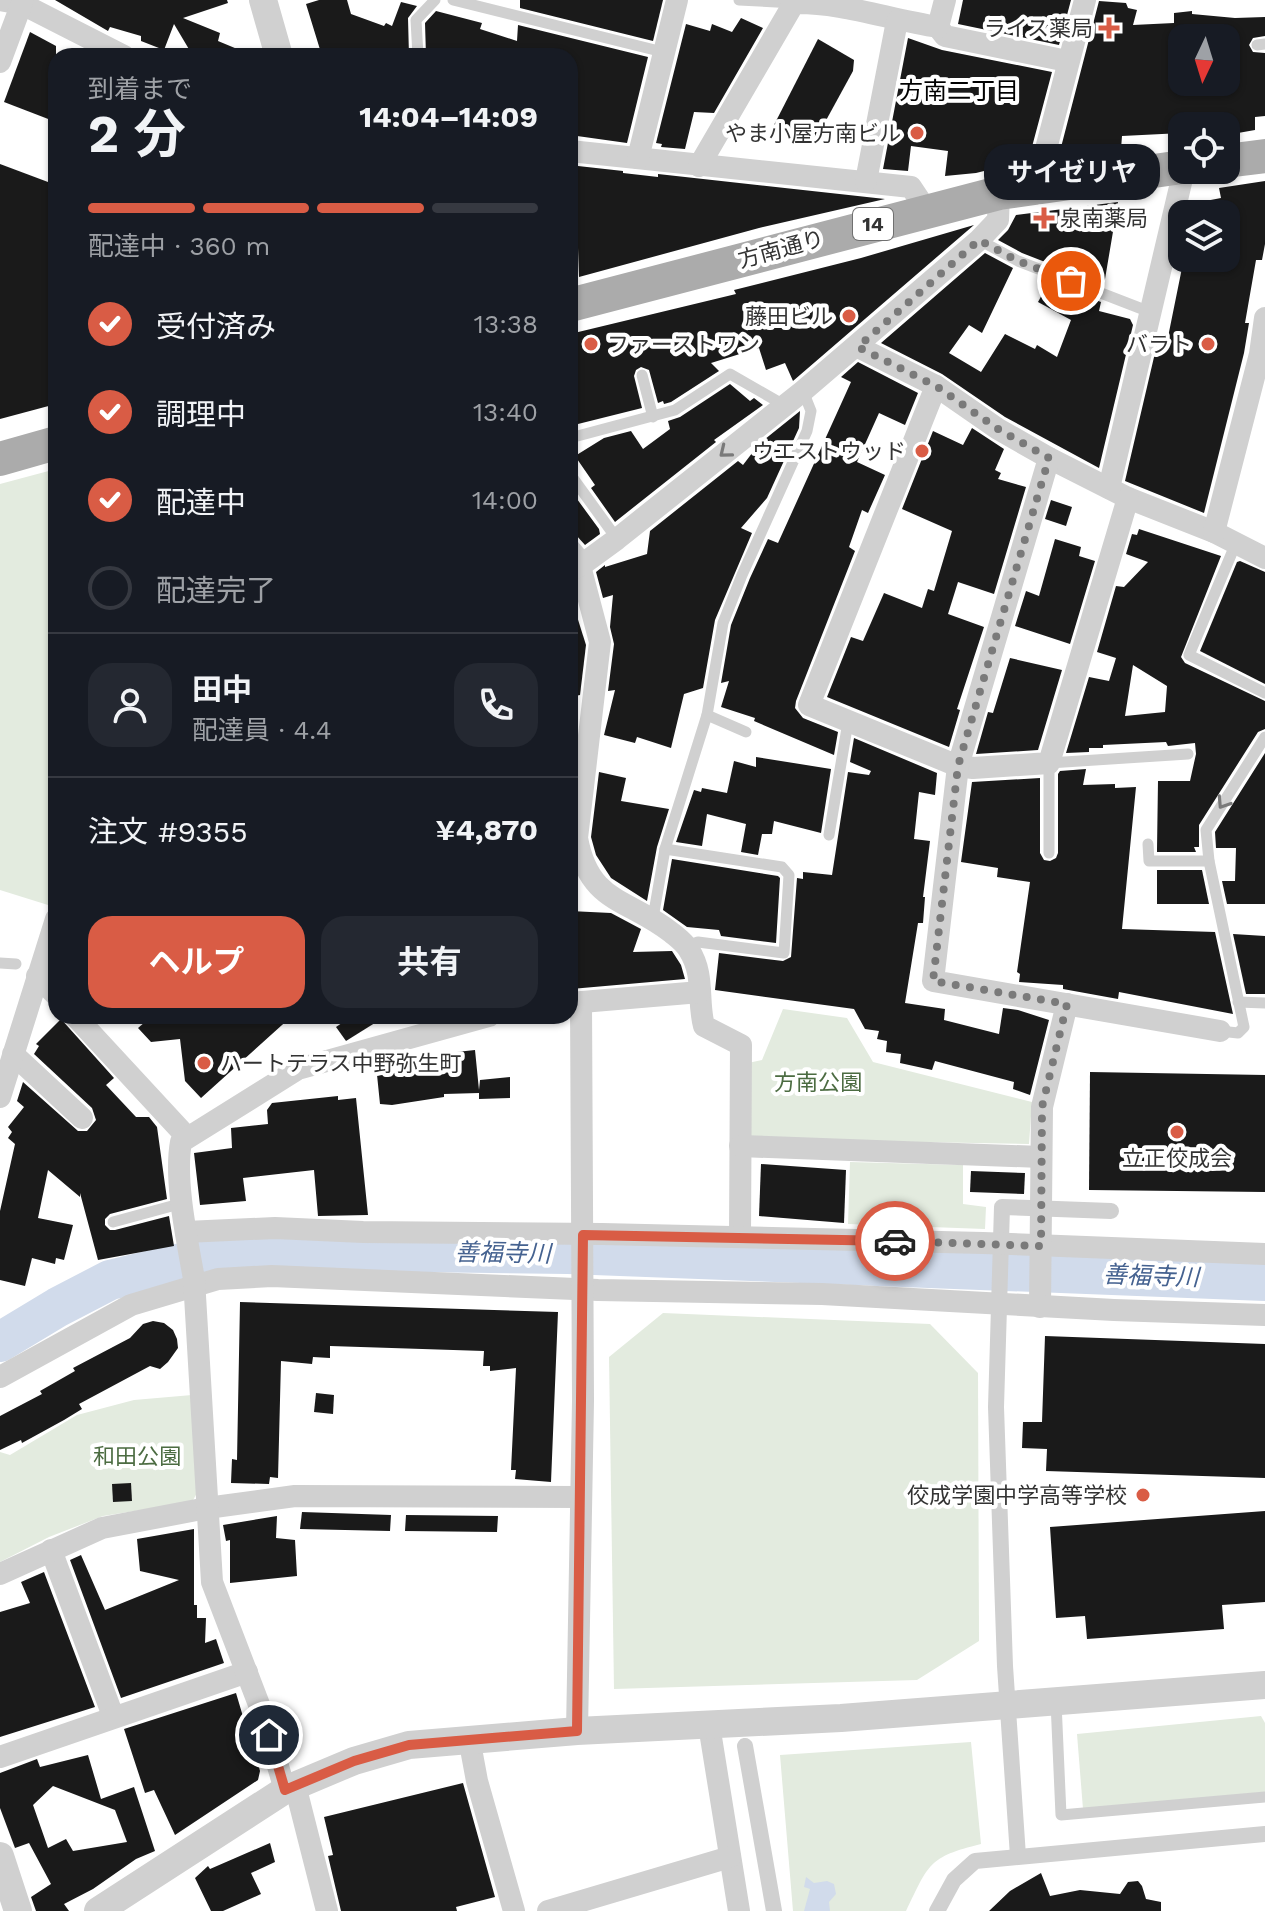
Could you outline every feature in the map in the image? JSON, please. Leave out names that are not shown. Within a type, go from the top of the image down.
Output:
[{"type":"main road","points":[[1240,159],[1265,156]]},
{"type":"main road","name":"方南通り","points":[[578,303],[999,193],[1168,171]]},
{"type":"main road","points":[[0,459],[48,445]]},
{"type":"street","points":[[263,0],[277,48]]},
{"type":"street","points":[[638,158],[677,0]]},
{"type":"street","points":[[938,27],[945,0]]},
{"type":"street","points":[[1036,187],[1085,0]]},
{"type":"street","points":[[0,62],[15,1],[108,48]]},
{"type":"street","points":[[699,166],[794,3],[817,3],[938,27],[945,36],[1067,61]]},
{"type":"street","points":[[866,181],[897,21]]},
{"type":"street","points":[[578,152],[911,187],[927,211]]},
{"type":"street","points":[[936,386],[809,705],[958,766],[973,768],[1049,763],[1118,493],[1150,312],[1180,184]]},
{"type":"street","points":[[578,829],[600,642],[579,566],[858,347],[979,240],[998,220],[999,193]]},
{"type":"street","points":[[1214,532],[1260,354],[1265,318]]},
{"type":"street","points":[[858,347],[936,386],[998,429],[1049,458],[1118,493],[1214,532],[1265,558]]},
{"type":"street","points":[[1049,458],[958,766],[933,981],[1220,1031]]},
{"type":"street","points":[[578,868],[605,895],[653,918],[687,946],[697,963],[701,981],[700,1012],[704,1026],[741,1045],[740,1237]]},
{"type":"street","points":[[0,1097],[48,943]]},
{"type":"street","points":[[37,976],[48,987]]},
{"type":"street","points":[[578,1003],[700,992]]},
{"type":"street","points":[[1040,1302],[1042,1107],[1067,1004]]},
{"type":"street","points":[[82,1024],[186,1136]]},
{"type":"street","points":[[327,1911],[290,1787],[212,1582],[194,1282],[183,1203],[179,1158],[181,1142],[186,1136],[298,1069],[456,1024]]},
{"type":"street","points":[[577,1024],[583,1240],[577,1731]]},
{"type":"street","points":[[13,1054],[82,1118]]},
{"type":"street","points":[[740,1146],[1041,1157]]},
{"type":"street","points":[[1018,1856],[996,1407],[1002,1207],[1111,1211]]},
{"type":"street","points":[[187,1239],[275,1228],[583,1240],[740,1237],[1040,1253],[1265,1254]]},
{"type":"street","points":[[0,1377],[131,1305],[194,1282],[272,1276],[582,1284],[1040,1302],[1265,1315]]},
{"type":"street","points":[[0,1574],[102,1528],[207,1508],[295,1496],[580,1497]]},
{"type":"street","points":[[51,1550],[113,1716]]},
{"type":"street","points":[[0,1757],[247,1672]]},
{"type":"street","points":[[98,1911],[290,1787],[380,1752],[409,1745],[469,1738],[1056,1702],[1265,1685]]},
{"type":"street","points":[[709,1725],[739,1911]]},
{"type":"street","points":[[469,1738],[477,1781],[514,1911]]},
{"type":"street","points":[[745,1746],[774,1911]]},
{"type":"street","points":[[937,1911],[954,1880],[975,1861],[1265,1834]]},
{"type":"street","points":[[0,1856],[18,1911]]},
{"type":"street","points":[[548,1911],[629,1900],[730,1857]]},
{"type":"lane","points":[[418,48],[416,20],[435,0]]},
{"type":"lane","points":[[453,0],[663,52]]},
{"type":"lane","points":[[739,0],[794,3]]},
{"type":"lane","points":[[979,240],[1018,261],[1150,312]]},
{"type":"lane","points":[[578,436],[675,410],[730,374],[784,405]]},
{"type":"lane","points":[[642,375],[653,417]]},
{"type":"lane","points":[[653,918],[665,849],[707,715],[723,623],[807,431],[811,411],[803,391]]},
{"type":"lane","points":[[578,485],[617,539]]},
{"type":"lane","points":[[1236,542],[1189,655],[1265,693]]},
{"type":"lane","points":[[707,715],[746,732]]},
{"type":"lane","points":[[829,835],[848,722]]},
{"type":"lane","points":[[1220,1031],[1238,1033],[1244,1027],[1209,861],[1206,830],[1264,741]]},
{"type":"lane","points":[[1049,853],[1049,763],[1188,754]]},
{"type":"lane","points":[[1148,844],[1149,861],[1209,861]]},
{"type":"lane","points":[[665,849],[782,867],[789,875],[784,953],[698,942],[687,946]]},
{"type":"lane","points":[[0,963],[16,964]]},
{"type":"lane","points":[[1238,1002],[1265,1003]]},
{"type":"lane","points":[[113,1222],[183,1203]]},
{"type":"lane","points":[[1056,1702],[1061,1815],[1265,1797]]},
{"type":"green space","points":[[48,471],[48,905],[0,890],[0,484]]},
{"type":"green space","name":"方南公園","points":[[783,1009],[847,1018],[873,1062],[1032,1102],[1029,1144],[748,1139],[748,1063],[762,1060]]},
{"type":"green space","points":[[850,1162],[963,1165],[963,1204],[986,1207],[985,1229],[848,1224]]},
{"type":"green space","points":[[663,1313],[930,1324],[978,1373],[979,1641],[917,1680],[614,1689],[609,1357]]},
{"type":"green space","name":"和田公園","points":[[192,1395],[197,1493],[192,1502],[103,1516],[49,1537],[0,1562],[0,1452],[10,1455],[77,1415],[134,1400]]},
{"type":"green space","points":[[1261,1716],[1265,1723],[1265,1792],[1083,1809],[1077,1734]]},
{"type":"green space","points":[[971,1742],[981,1844],[950,1853],[932,1865],[906,1911],[793,1911],[780,1755]]},
{"type":"water","points":[[806,1877],[814,1883],[827,1881],[834,1884],[836,1894],[829,1902],[830,1911],[804,1911],[810,1889],[804,1887]]},
{"type":"building","points":[[55,0],[227,0],[228,3],[183,18],[220,33],[218,41],[235,48],[188,48],[174,24],[165,48],[141,41],[141,36],[110,27],[108,31]]},
{"type":"building","points":[[319,0],[347,0],[351,14],[384,26],[386,23],[392,26],[401,2],[417,6],[408,18],[409,48],[320,48],[306,4]]},
{"type":"building","points":[[520,0],[663,0],[653,41],[520,8]]},
{"type":"building","points":[[963,0],[1071,0],[1059,45],[958,24]]},
{"type":"building","points":[[1099,1],[1126,3],[1128,8],[1137,10],[1133,25],[1174,23],[1174,13],[1192,11],[1192,14],[1235,18],[1265,17],[1265,36],[1253,38],[1249,45],[1253,52],[1265,53],[1265,116],[1255,117],[1255,130],[1240,133],[1240,112],[1168,112],[1168,134],[1122,136],[1121,149],[1059,155]]},
{"type":"building","points":[[436,11],[482,23],[480,29],[517,41],[518,25],[648,57],[627,143],[578,136],[578,48],[426,48],[425,23]]},
{"type":"building","points":[[741,18],[763,28],[714,113],[694,112],[685,149],[661,147],[662,144],[656,143],[686,24],[710,31],[712,24],[732,32]]},
{"type":"building","points":[[30,32],[56,46],[48,48],[48,119],[4,102]]},
{"type":"building","points":[[908,38],[942,50],[1052,72],[1029,158],[996,162],[996,168],[976,173],[945,176],[948,151],[911,146],[908,171],[883,169]]},
{"type":"building","points":[[818,39],[854,60],[853,71],[812,146],[774,125]]},
{"type":"building","points":[[0,164],[48,182],[48,406],[0,419]]},
{"type":"building","points":[[578,166],[885,199],[759,228],[579,277]]},
{"type":"building","points":[[1265,181],[1265,244],[1262,260],[1256,260],[1245,323],[1249,323],[1244,353],[1204,513],[1125,481],[1158,340],[1167,342],[1181,272],[1240,272],[1240,200],[1211,200],[1221,198],[1219,188]]},
{"type":"building","points":[[1118,202],[1104,285],[1022,253],[998,240],[1016,215]]},
{"type":"building","points":[[974,225],[793,381],[785,363],[766,370],[759,348],[711,363],[719,371],[664,404],[663,401],[658,403],[649,370],[641,367],[634,376],[642,408],[578,424],[578,332],[736,294],[734,290]]},
{"type":"building","points":[[985,253],[1013,268],[982,333],[969,325],[949,353],[981,372],[1005,334],[1035,349],[1037,345],[1057,357],[1071,320],[1038,302],[1049,282],[1101,302],[1099,311],[1130,319],[1133,325],[1099,468],[1005,417],[942,374],[881,343]]},
{"type":"building","points":[[858,362],[918,393],[905,425],[879,413],[857,462],[885,475],[868,513],[862,510],[849,547],[855,551],[796,701],[795,708],[803,718],[838,732],[834,755],[754,721],[755,718],[721,707],[729,681],[721,683],[731,625],[750,578],[768,539],[778,543],[851,382],[841,377]]},
{"type":"building","points":[[730,384],[750,401],[754,398],[763,405],[714,440],[716,442],[615,522],[591,488],[595,485],[578,460],[578,454],[604,438],[631,431],[643,449],[670,429],[668,421],[680,417]]},
{"type":"building","points":[[800,411],[799,428],[767,498],[741,528],[752,533],[715,620],[703,688],[684,694],[671,748],[637,737],[635,743],[604,735],[615,690],[608,691],[614,644],[610,627],[613,595],[603,598],[596,572],[605,565],[647,554],[650,531],[738,461],[743,465],[759,444]]},
{"type":"building","points":[[972,428],[1004,449],[995,470],[1001,473],[998,479],[1026,487],[994,594],[958,582],[948,614],[984,627],[957,709],[960,710],[949,747],[827,697],[851,637],[863,641],[884,593],[922,608],[928,589],[934,591],[952,531],[902,509],[933,431],[963,445]]},
{"type":"building","points":[[578,500],[600,534],[585,545],[578,537]]},
{"type":"building","points":[[1051,500],[1072,507],[1066,526],[1045,519]]},
{"type":"building","points":[[1139,529],[1221,556],[1181,657],[1185,663],[1265,701],[1265,729],[1258,732],[1199,825],[1199,847],[1194,847],[1196,852],[1157,852],[1158,781],[1190,781],[1196,754],[1195,743],[1168,746],[1166,742],[1103,745],[1103,748],[1089,748],[1089,752],[1066,753],[1089,677],[1109,681],[1116,658],[1097,652],[1116,586],[1124,587],[1148,562],[1126,554],[1132,534],[1137,535]],"holes":[[[1133,665],[1167,686],[1165,712],[1125,716]]]},
{"type":"building","points":[[1055,539],[1081,547],[1079,556],[1095,561],[1070,644],[1015,626],[1026,591],[1039,596]]},
{"type":"building","points":[[1240,561],[1265,572],[1265,684],[1200,651]]},
{"type":"building","points":[[578,620],[586,645],[578,695]]},
{"type":"building","points":[[1010,658],[1062,670],[1038,750],[976,754],[988,712],[993,713]]},
{"type":"building","points":[[854,738],[937,773],[935,795],[919,792],[914,839],[930,841],[923,923],[918,923],[905,1003],[945,1009],[944,1020],[999,1034],[1003,1008],[1049,1020],[1030,1095],[1013,1089],[1014,1082],[935,1061],[932,1070],[900,1063],[901,1054],[886,1052],[887,1041],[877,1039],[879,1031],[865,1029],[854,1009],[715,990],[719,953],[783,961],[791,957],[797,878],[803,879],[803,872],[832,875],[848,772],[869,775],[871,771],[850,762]]},
{"type":"building","points":[[1265,753],[1265,904],[1227,904],[1222,881],[1235,881],[1236,848],[1216,848],[1215,832]]},
{"type":"building","points":[[756,757],[831,769],[821,833],[774,821],[772,834],[762,834],[758,855],[741,852],[746,824],[707,814],[702,846],[676,842],[694,790],[701,792],[702,788],[727,793],[734,761],[756,767]]},
{"type":"building","points":[[1086,769],[1083,785],[1136,787],[1122,929],[1215,932],[1233,1014],[1119,992],[1118,999],[1063,989],[1063,985],[1019,982],[1020,974],[1017,972],[1030,882],[997,877],[998,868],[961,862],[972,782],[1040,778],[1040,853],[1044,860],[1050,861],[1058,853],[1058,774],[1060,771]]},
{"type":"building","points":[[599,772],[626,778],[621,801],[669,809],[657,847],[647,901],[611,878],[596,855],[591,837]]},
{"type":"building","points":[[672,859],[778,876],[776,943],[721,936],[719,930],[687,927],[663,910]]},
{"type":"building","points":[[1157,870],[1202,870],[1209,904],[1157,904]]},
{"type":"building","points":[[578,911],[611,913],[641,929],[633,952],[672,951],[685,979],[578,988]]},
{"type":"building","points":[[1233,934],[1265,936],[1265,994],[1246,994]]},
{"type":"building","points":[[56,1024],[65,1024],[114,1078],[106,1085],[136,1117],[149,1117],[157,1127],[167,1199],[110,1214],[105,1219],[105,1225],[115,1230],[169,1216],[174,1246],[98,1260],[80,1193],[80,1197],[48,1170],[38,1218],[73,1225],[64,1260],[56,1258],[55,1264],[32,1258],[25,1286],[0,1280],[0,1211],[15,1144],[8,1138],[12,1132],[8,1127],[24,1107],[17,1101],[23,1082],[78,1131],[87,1131],[96,1120],[92,1108],[34,1054],[39,1046],[36,1044]]},
{"type":"building","name":"ハートテラス中野弥生町","points":[[143,1024],[283,1024],[201,1098],[185,1081],[180,1039],[151,1042],[138,1028]]},
{"type":"building","points":[[340,1024],[373,1024],[346,1041],[336,1027]]},
{"type":"building","points":[[475,1050],[479,1090],[480,1080],[510,1077],[510,1098],[479,1099],[479,1093],[444,1094],[444,1097],[380,1104],[376,1065],[392,1066],[392,1059]]},
{"type":"building","name":"立正佼成会","points":[[1090,1072],[1265,1075],[1265,1192],[1089,1190]]},
{"type":"building","points":[[338,1096],[338,1100],[356,1098],[368,1215],[318,1216],[314,1170],[243,1178],[246,1201],[200,1205],[194,1153],[232,1148],[231,1128],[268,1124],[267,1110],[272,1103]]},
{"type":"building","points":[[761,1164],[846,1170],[844,1223],[759,1216]]},
{"type":"building","points":[[971,1171],[1025,1173],[1024,1194],[970,1192]]},
{"type":"building","points":[[240,1302],[558,1312],[551,1482],[515,1479],[516,1470],[511,1470],[516,1368],[490,1371],[490,1366],[483,1366],[484,1351],[330,1346],[330,1358],[313,1357],[312,1364],[281,1361],[278,1478],[270,1477],[269,1484],[231,1483],[232,1459],[237,1460]]},
{"type":"building","points":[[153,1321],[164,1323],[173,1330],[177,1339],[178,1348],[160,1369],[150,1366],[79,1404],[82,1409],[64,1420],[22,1443],[21,1440],[0,1450],[0,1416],[42,1394],[40,1391],[75,1371],[73,1368],[130,1338],[143,1324]]},
{"type":"building","points":[[1045,1336],[1265,1344],[1265,1478],[1046,1471],[1047,1449],[1022,1448],[1023,1422],[1042,1422]]},
{"type":"building","points":[[316,1393],[334,1395],[333,1414],[314,1412]]},
{"type":"building","points":[[131,1483],[132,1501],[113,1502],[112,1484]]},
{"type":"building","points":[[1265,1511],[1265,1602],[1222,1605],[1224,1629],[1087,1639],[1085,1616],[1056,1618],[1050,1527]]},
{"type":"building","points":[[302,1512],[391,1515],[390,1531],[300,1529]]},
{"type":"building","points":[[406,1515],[498,1516],[497,1532],[405,1531]]},
{"type":"building","points":[[277,1516],[276,1538],[295,1540],[297,1576],[230,1583],[230,1540],[226,1541],[223,1525]]},
{"type":"building","points":[[194,1529],[194,1605],[197,1605],[197,1618],[206,1618],[205,1643],[216,1639],[224,1663],[121,1698],[70,1560],[81,1555],[105,1610],[179,1580],[140,1571],[137,1539]]},
{"type":"building","points":[[44,1572],[95,1707],[0,1737],[0,1612],[30,1603],[21,1582]]},
{"type":"building","points":[[236,1693],[247,1730],[251,1728],[258,1748],[254,1749],[260,1771],[258,1780],[175,1835],[154,1790],[145,1793],[124,1729]]},
{"type":"building","points":[[88,1755],[101,1799],[134,1787],[155,1851],[136,1859],[93,1889],[64,1904],[69,1911],[36,1911],[31,1897],[51,1884],[29,1843],[15,1848],[0,1808],[0,1773],[37,1759],[40,1767]],"holes":[[[53,1786],[115,1810],[127,1842],[73,1851],[66,1839],[48,1848],[33,1805]]]},
{"type":"building","points":[[463,1783],[495,1897],[456,1907],[457,1911],[341,1911],[328,1856],[333,1855],[324,1817]]},
{"type":"building","points":[[270,1843],[275,1862],[251,1873],[261,1894],[223,1911],[211,1911],[195,1878],[208,1866],[210,1869]]},
{"type":"building","points":[[1041,1873],[1050,1896],[1080,1890],[1120,1894],[1128,1882],[1138,1881],[1146,1899],[1161,1902],[1161,1911],[989,1911],[1010,1891]]},
{"type":"waterway","name":"善福寺川","points":[[0,1342],[110,1280],[211,1256],[267,1250],[568,1254],[1265,1281]]},
{"type":"way so far","points":[[895,1241],[1041,1246],[1042,1107],[1067,1004],[933,981],[958,766],[1049,458],[998,429],[936,386],[858,347],[979,240],[1018,261],[1071,281]]},
{"type":"place","name":"ライス薬局","points":[[1109,28]]},
{"type":"place","name":"やま小屋方南ビル","points":[[917,133]]},
{"type":"place","name":"泉南薬局","points":[[1044,218]]},
{"type":"place","name":"サイゼリヤ","points":[[1071,281]]},
{"type":"place","name":"藤田ビル","points":[[849,316]]},
{"type":"place","name":"ファーストワン","points":[[591,344]]},
{"type":"place","name":"バラト","points":[[1208,344]]},
{"type":"place","name":"ウエストウッド","points":[[922,451]]},
{"type":"place","name":"ハートテラス中野弥生町","points":[[204,1063]]},
{"type":"place","name":"立正佼成会","points":[[1177,1132]]},
{"type":"place","name":"佼成学園中学高等学校","points":[[1143,1495]]},
{"type":"district","name":"方南二丁目","points":[[959,91]]},
{"type":"route","points":[[269,1735],[285,1790],[354,1761],[409,1745],[577,1731],[583,1235],[895,1241]]}]
